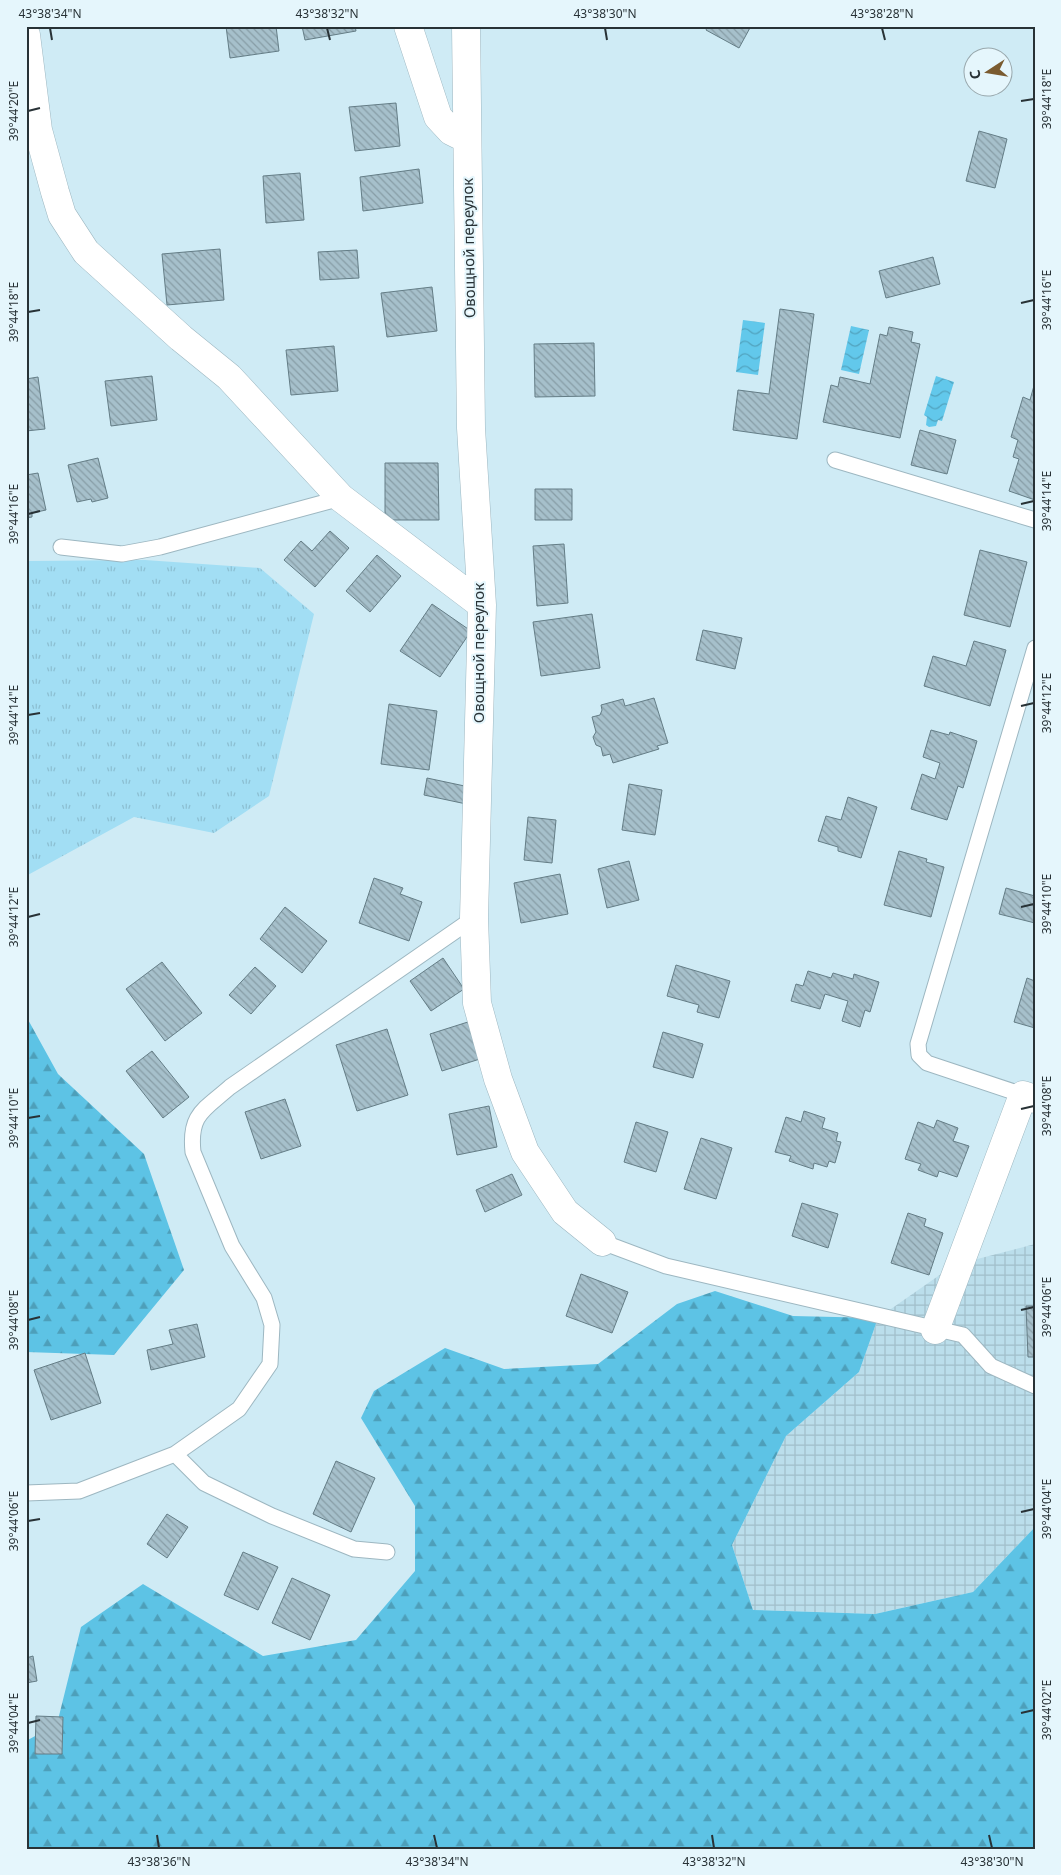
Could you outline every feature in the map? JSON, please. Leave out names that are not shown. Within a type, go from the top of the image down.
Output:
[{"type":"street","points":[[408,26],[438,117],[451,131],[467,139]]},
{"type":"street","name":"Овощной переулок","points":[[466,26],[471,428],[482,605],[474,918],[477,1004],[498,1079],[525,1152],[565,1212],[602,1242]]},
{"type":"street","points":[[26,35],[38,130],[50,175],[62,215],[86,252],[228,378],[341,498],[482,605]]},
{"type":"street","points":[[935,1330],[1029,1097]]},
{"type":"lane","points":[[835,460],[1035,520]]},
{"type":"lane","points":[[61,547],[122,554],[150,549],[341,498]]},
{"type":"lane","points":[[1029,1097],[927,1063],[919,1055],[918,1044],[1035,648]]},
{"type":"lane","points":[[26,1493],[79,1491],[175,1454],[239,1409],[270,1364],[272,1325],[264,1298],[232,1246],[194,1152],[192,1136],[196,1118],[230,1086],[474,918]]},
{"type":"lane","points":[[602,1242],[666,1266],[935,1330],[964,1335],[992,1366],[1035,1386]]},
{"type":"lane","points":[[175,1454],[204,1483],[272,1516],[354,1549],[387,1552]]},
{"type":"shaded area","points":[[1035,1244],[1035,1527],[973,1592],[875,1614],[753,1610],[732,1545],[786,1436],[859,1372],[878,1318],[954,1265]]},
{"type":"green space","points":[[145,560],[260,568],[314,614],[269,796],[214,833],[134,817],[26,876],[26,561]]},
{"type":"green space","points":[[26,1016],[58,1074],[144,1154],[184,1270],[114,1355],[26,1352]]},
{"type":"green space","points":[[715,1291],[793,1316],[878,1318],[859,1372],[786,1436],[732,1545],[753,1610],[875,1614],[973,1592],[1035,1527],[1035,1849],[26,1849],[26,1741],[57,1724],[81,1627],[143,1584],[263,1656],[356,1640],[415,1571],[415,1506],[361,1418],[374,1391],[445,1348],[504,1369],[598,1364],[677,1304]]},
{"type":"water","points":[[743,320],[765,323],[758,375],[736,372]]},
{"type":"water","points":[[851,326],[869,330],[859,374],[841,370]]},
{"type":"water","points":[[936,376],[954,382],[942,421],[938,420],[936,426],[929,427],[926,425],[927,417],[924,415]]},
{"type":"building","points":[[226,26],[276,26],[279,51],[230,58]]},
{"type":"building","points":[[302,26],[355,26],[356,31],[305,40]]},
{"type":"building","points":[[708,26],[751,26],[739,48],[706,30]]},
{"type":"building","points":[[396,103],[400,146],[355,151],[349,107]]},
{"type":"building","points":[[979,131],[1007,139],[995,188],[966,181]]},
{"type":"building","points":[[27,159],[28,186],[26,186]]},
{"type":"building","points":[[419,169],[423,203],[363,211],[360,177]]},
{"type":"building","points":[[300,173],[304,220],[266,223],[263,176]]},
{"type":"building","points":[[220,249],[224,300],[167,305],[162,254]]},
{"type":"building","points":[[357,250],[359,278],[320,280],[318,252]]},
{"type":"building","points":[[933,257],[940,284],[886,298],[879,271]]},
{"type":"building","points":[[432,287],[437,331],[387,337],[381,293]]},
{"type":"building","points":[[780,309],[814,314],[797,439],[733,430],[738,390],[769,394]]},
{"type":"building","points":[[889,327],[913,332],[911,342],[920,344],[900,438],[823,422],[831,385],[838,387],[840,377],[870,384],[880,334],[887,336]]},
{"type":"building","points":[[594,343],[595,396],[535,397],[534,344]]},
{"type":"building","points":[[334,346],[338,391],[291,395],[286,350]]},
{"type":"building","points":[[152,376],[157,420],[111,426],[105,381]]},
{"type":"building","points":[[38,377],[45,429],[26,431],[26,379]]},
{"type":"building","points":[[1035,382],[1035,500],[1009,491],[1019,459],[1013,457],[1018,440],[1011,437],[1023,397],[1030,400]]},
{"type":"building","points":[[920,430],[956,440],[947,474],[911,465]]},
{"type":"building","points":[[98,458],[108,498],[92,502],[91,499],[77,502],[68,465]]},
{"type":"building","points":[[385,463],[438,463],[439,520],[385,520]]},
{"type":"building","points":[[38,473],[46,510],[32,513],[32,517],[26,518],[26,475]]},
{"type":"building","points":[[535,489],[572,489],[572,520],[535,520]]},
{"type":"building","points":[[330,531],[349,548],[315,587],[284,560],[301,541],[312,551]]},
{"type":"building","points":[[564,544],[568,603],[537,606],[533,546]]},
{"type":"building","points":[[980,550],[1027,562],[1010,627],[964,615]]},
{"type":"building","points":[[377,555],[401,576],[370,612],[346,591]]},
{"type":"building","points":[[432,604],[471,631],[440,677],[400,651]]},
{"type":"building","points":[[592,614],[600,668],[541,676],[533,622]]},
{"type":"building","points":[[703,630],[742,638],[735,669],[696,660]]},
{"type":"building","points":[[974,641],[1006,650],[990,706],[924,686],[933,656],[966,666]]},
{"type":"building","points":[[654,698],[668,743],[657,746],[659,749],[613,763],[610,754],[603,756],[601,747],[596,745],[593,737],[596,732],[592,717],[600,715],[601,705],[623,699],[625,706]]},
{"type":"building","points":[[389,704],[437,711],[429,770],[381,764]]},
{"type":"building","points":[[931,730],[949,735],[950,732],[977,741],[963,788],[958,786],[947,820],[911,809],[922,774],[935,779],[940,763],[923,757]]},
{"type":"building","points":[[427,778],[474,788],[471,805],[424,795]]},
{"type":"building","points":[[629,784],[662,790],[655,835],[622,830]]},
{"type":"building","points":[[848,797],[877,807],[861,858],[838,851],[838,847],[818,841],[826,816],[841,820]]},
{"type":"building","points":[[528,817],[556,820],[552,863],[524,860]]},
{"type":"building","points":[[899,851],[927,859],[926,862],[944,867],[931,917],[884,905]]},
{"type":"building","points":[[629,861],[639,900],[607,908],[598,869]]},
{"type":"building","points":[[560,874],[568,914],[521,923],[514,883]]},
{"type":"building","points":[[374,878],[403,888],[400,894],[422,902],[409,941],[359,923]]},
{"type":"building","points":[[1006,888],[1035,896],[1035,923],[999,914]]},
{"type":"building","points":[[285,907],[327,941],[302,973],[260,939]]},
{"type":"building","points":[[443,958],[464,989],[431,1011],[410,981]]},
{"type":"building","points":[[162,962],[202,1013],[165,1041],[126,989]]},
{"type":"building","points":[[676,965],[730,981],[719,1018],[697,1012],[699,1005],[667,996]]},
{"type":"building","points":[[255,967],[276,986],[251,1014],[229,995]]},
{"type":"building","points":[[808,971],[831,978],[833,973],[853,979],[854,974],[879,982],[870,1012],[865,1010],[860,1027],[842,1021],[848,1001],[825,994],[820,1009],[791,1001],[796,984],[803,986]]},
{"type":"building","points":[[1027,978],[1035,981],[1035,1028],[1014,1022]]},
{"type":"building","points":[[471,1021],[483,1058],[442,1071],[430,1034]]},
{"type":"building","points":[[387,1029],[408,1095],[357,1111],[336,1045]]},
{"type":"building","points":[[663,1032],[703,1044],[693,1078],[653,1067]]},
{"type":"building","points":[[152,1051],[189,1097],[163,1118],[126,1071]]},
{"type":"building","points":[[285,1099],[301,1146],[261,1159],[245,1112]]},
{"type":"building","points":[[489,1106],[497,1147],[457,1155],[449,1114]]},
{"type":"building","points":[[804,1111],[825,1118],[822,1128],[838,1133],[836,1141],[841,1142],[835,1163],[829,1161],[827,1167],[814,1163],[813,1169],[789,1161],[791,1156],[775,1152],[786,1117],[801,1122]]},
{"type":"building","points":[[937,1120],[958,1128],[953,1141],[969,1146],[957,1177],[939,1171],[937,1177],[918,1170],[921,1164],[905,1159],[918,1122],[934,1128]]},
{"type":"building","points":[[636,1122],[668,1132],[656,1172],[624,1162]]},
{"type":"building","points":[[701,1138],[732,1148],[716,1199],[684,1189]]},
{"type":"building","points":[[512,1174],[522,1195],[485,1212],[476,1190]]},
{"type":"building","points":[[802,1203],[838,1214],[828,1248],[792,1236]]},
{"type":"building","points":[[908,1213],[926,1219],[924,1226],[943,1233],[929,1275],[891,1263]]},
{"type":"building","points":[[581,1274],[628,1292],[612,1333],[566,1316]]},
{"type":"building","points":[[1026,1306],[1035,1306],[1035,1357],[1028,1357]]},
{"type":"building","points":[[197,1324],[205,1357],[151,1370],[147,1350],[173,1344],[169,1330]]},
{"type":"building","points":[[85,1353],[101,1403],[51,1420],[34,1370]]},
{"type":"building","points":[[336,1461],[375,1478],[351,1532],[313,1514]]},
{"type":"building","points":[[167,1514],[188,1527],[167,1558],[147,1544]]},
{"type":"building","points":[[243,1552],[278,1567],[258,1610],[224,1595]]},
{"type":"building","points":[[292,1578],[330,1595],[310,1640],[272,1623]]},
{"type":"building","points":[[33,1656],[37,1681],[26,1683],[26,1658]]},
{"type":"building","points":[[36,1716],[63,1717],[62,1754],[35,1754]]}]
